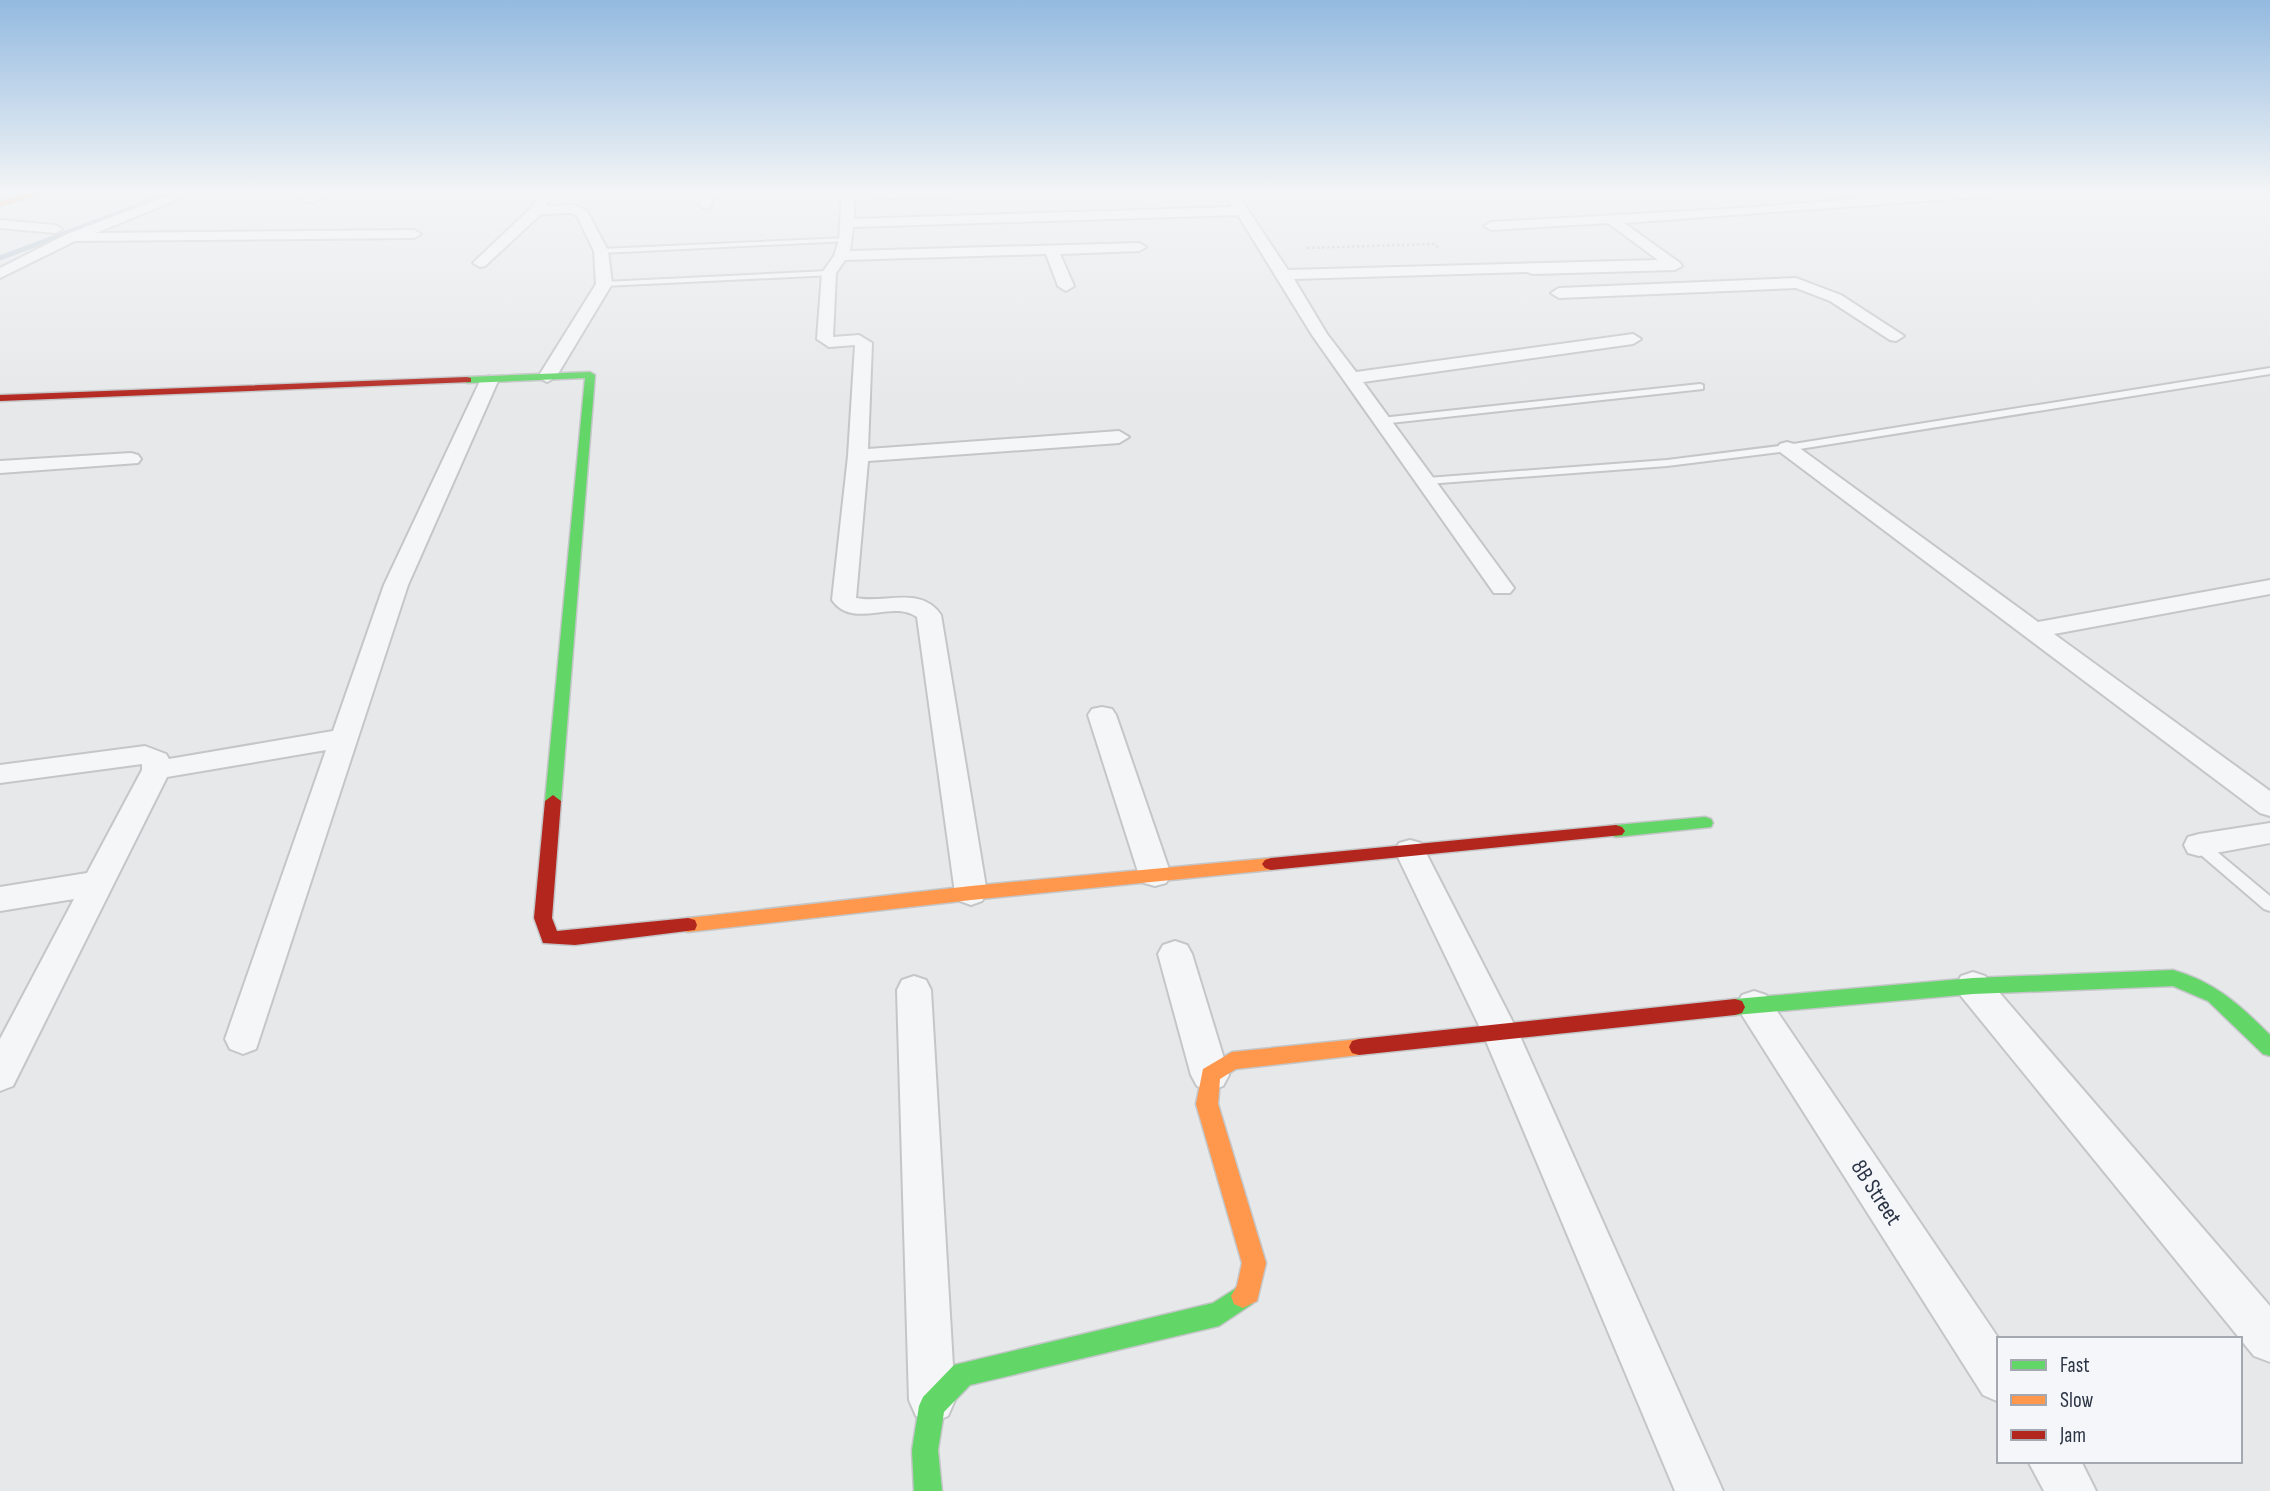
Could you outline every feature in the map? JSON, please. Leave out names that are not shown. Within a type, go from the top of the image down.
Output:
[{"type":"street","points":[[0,274],[24,262]]},
{"type":"street","points":[[547,377],[604,284],[602,262]]},
{"type":"street","points":[[839,262],[825,339],[829,342],[864,342],[858,456],[844,600],[849,605],[858,607],[915,605],[929,615],[971,893]]},
{"type":"street","points":[[1056,262],[1066,286]]},
{"type":"street","points":[[1275,262],[1320,335],[1502,588]]},
{"type":"street","points":[[1525,262],[1572,306]]},
{"type":"street","points":[[1668,262],[1703,287]]},
{"type":"street","points":[[1284,275],[1671,264]]},
{"type":"street","points":[[1559,293],[1796,283],[1836,299],[1896,336]]},
{"type":"street","points":[[1350,378],[1633,339]]},
{"type":"street","points":[[0,398],[488,381],[583,374],[591,378],[543,918],[550,938],[575,938],[971,893],[1705,823]]},
{"type":"street","points":[[243,1039],[396,585],[488,381]]},
{"type":"street","points":[[858,456],[1119,437]]},
{"type":"street","points":[[1787,448],[2270,806]]},
{"type":"street","points":[[0,467],[131,459]]},
{"type":"street","points":[[2033,630],[2270,587]]},
{"type":"street","points":[[1102,715],[1155,875]]},
{"type":"street","points":[[156,770],[344,738]]},
{"type":"street","points":[[0,774],[145,755],[156,760],[156,770],[0,1075]]},
{"type":"street","points":[[2199,845],[2270,833]]},
{"type":"street","points":[[1410,851],[1501,1034],[1699,1491]]},
{"type":"street","points":[[0,899],[99,883]]},
{"type":"street","points":[[932,1406],[963,1374],[1219,1314],[1248,1293],[1254,1263],[1208,1104],[1210,1075],[1175,954]]},
{"type":"street","points":[[1210,1075],[1232,1061],[1754,1005],[1973,986],[2189,979],[2212,991],[2270,1048]]},
{"type":"street","points":[[1973,986],[2270,1340]]},
{"type":"street","points":[[914,990],[932,1406],[925,1450],[928,1491]]},
{"type":"street","name":"8B Street","points":[[1754,1005],[1997,1376]]},
{"type":"street","points":[[2053,1463],[2072,1491]]},
{"type":"lane","points":[[604,284],[752,262]]},
{"type":"lane","points":[[1427,481],[1667,463],[1787,448],[2270,370]]},
{"type":"lane","points":[[1381,421],[1700,387]]},
{"type":"lane","points":[[2199,845],[2270,905]]},
{"type":"traffic: fast","points":[[467,380],[590,375],[553,801]]},
{"type":"traffic: fast","points":[[1616,831],[1705,823]]},
{"type":"traffic: fast","points":[[1735,1007],[1973,986],[2173,978],[2188,982],[2215,996],[2270,1048]]},
{"type":"traffic: fast","points":[[928,1491],[925,1450],[932,1406],[963,1374],[1219,1314],[1243,1296]]},
{"type":"traffic: slow","points":[[688,925],[971,893],[1271,864]]},
{"type":"traffic: slow","points":[[1243,1296],[1248,1293],[1254,1263],[1207,1104],[1210,1075],[1232,1061],[1359,1047]]},
{"type":"traffic: jam","points":[[0,398],[467,380]]},
{"type":"traffic: jam","points":[[553,801],[543,918],[550,938],[575,938],[688,925]]},
{"type":"traffic: jam","points":[[1271,864],[1616,831]]},
{"type":"traffic: jam","points":[[1359,1047],[1735,1007]]}]
